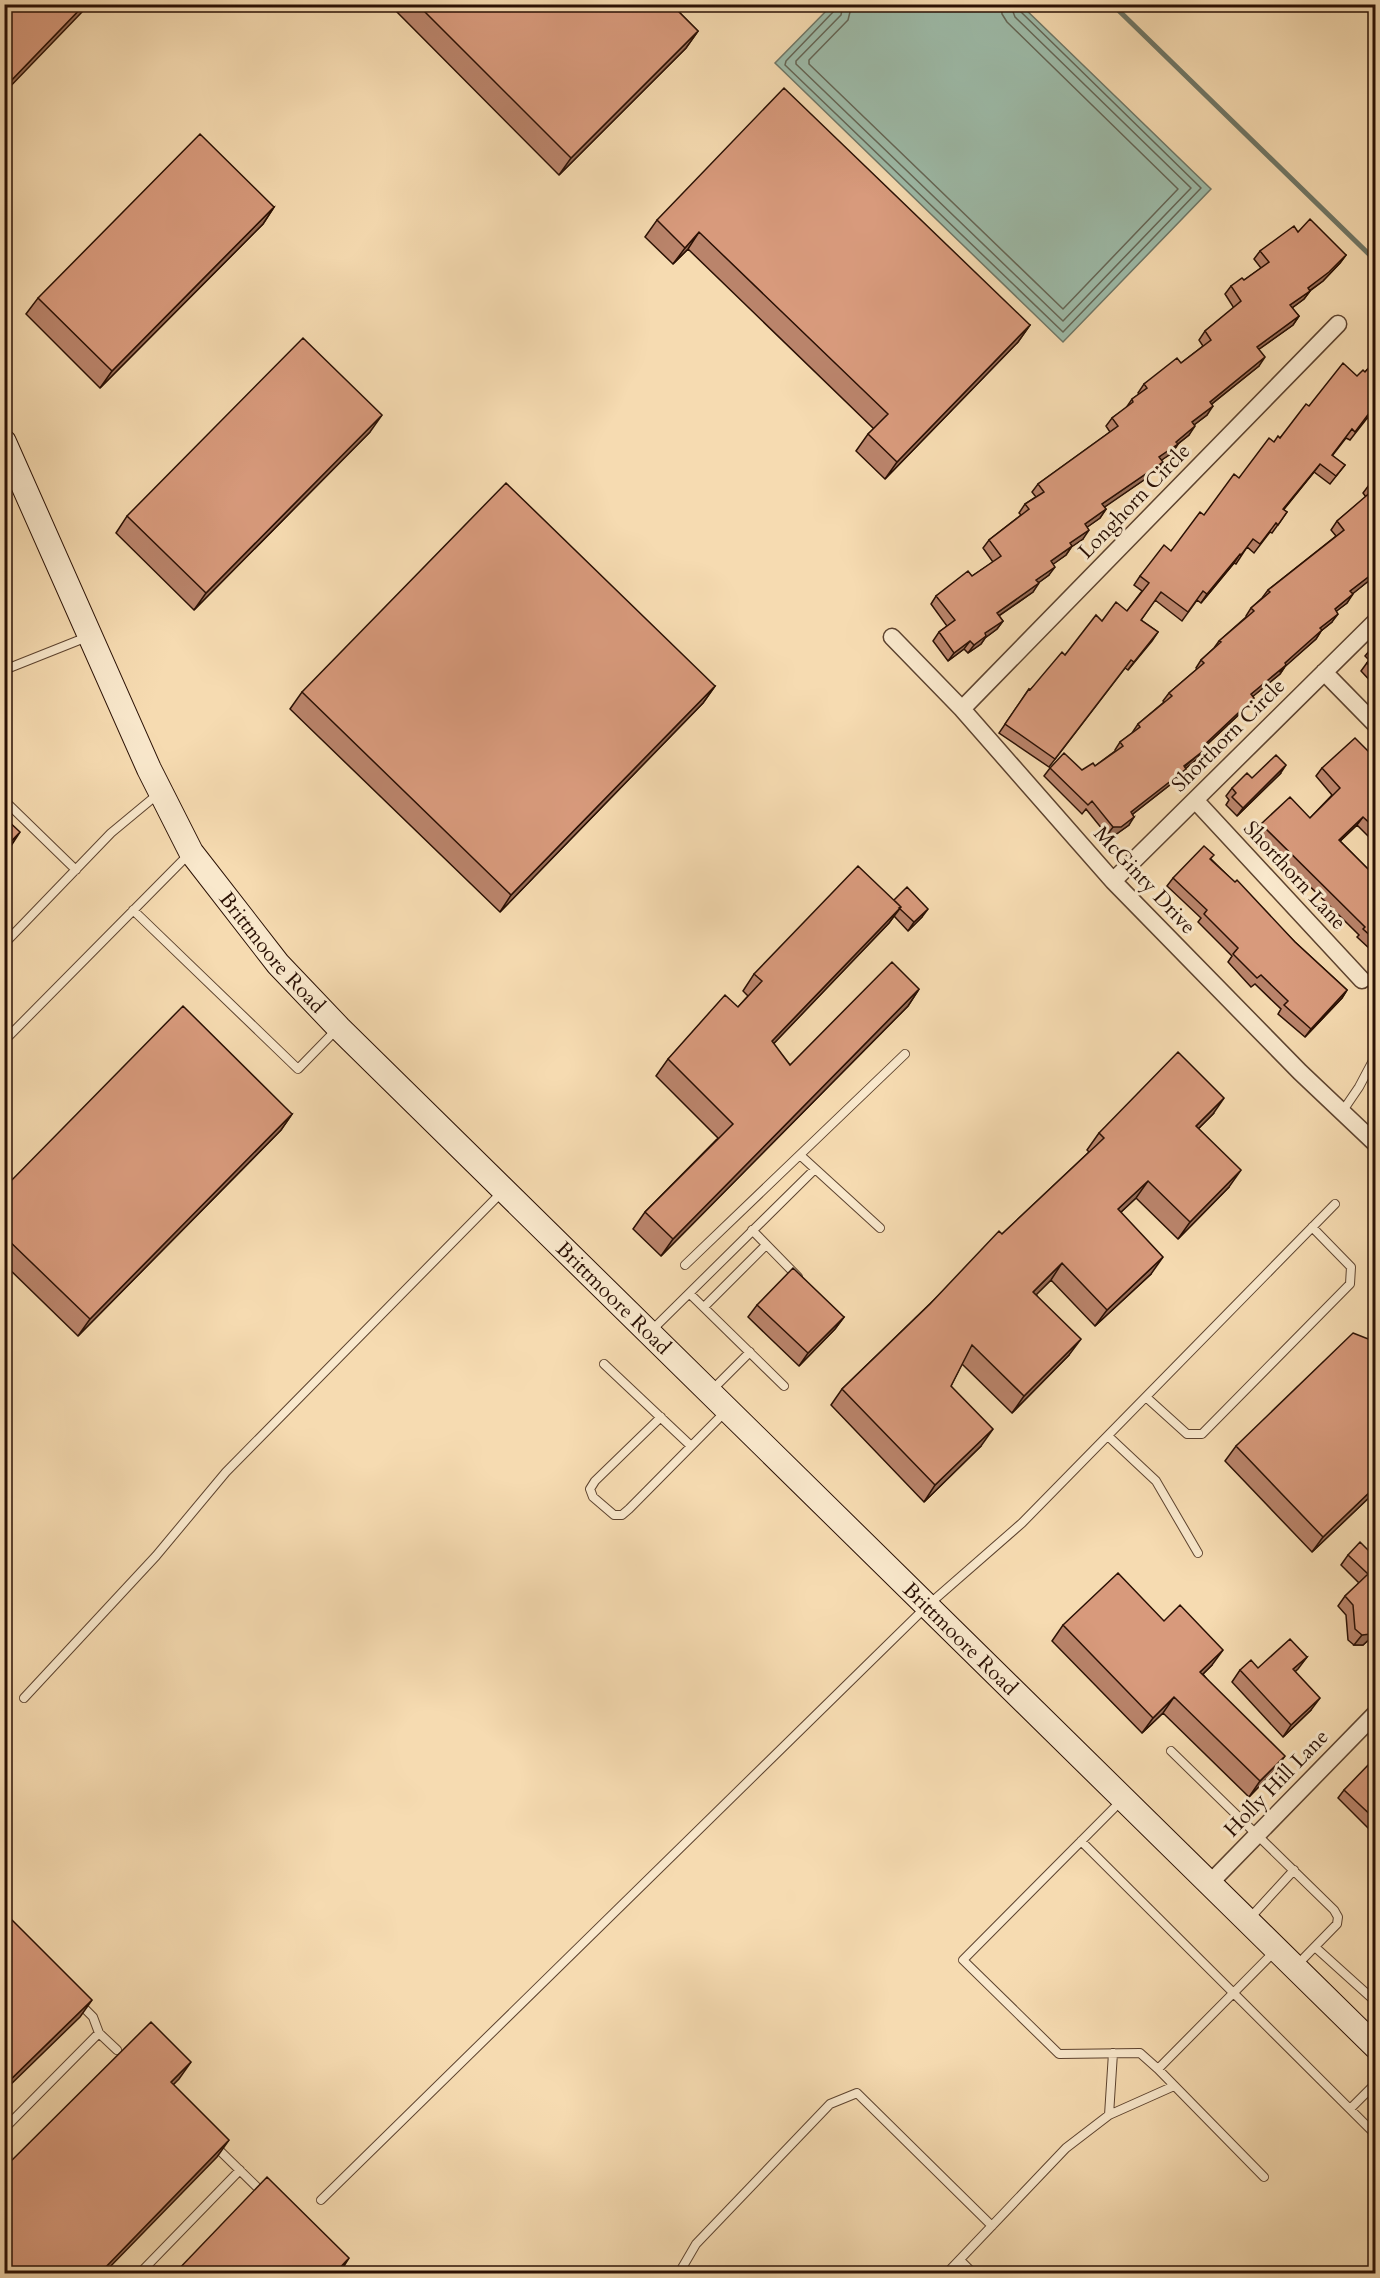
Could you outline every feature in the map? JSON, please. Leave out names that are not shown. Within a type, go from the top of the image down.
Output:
[{"type":"main road","name":"Brittmoore Road","points":[[4,442],[161,792],[191,852],[278,964],[339,1028],[1276,1950],[1372,2038]]},
{"type":"street","name":"Longhorn Circle","points":[[962,709],[1338,324]]},
{"type":"street","name":"Shorthorn Circle","points":[[1113,881],[1376,621]]},
{"type":"street","name":"McGinty Drive","points":[[892,637],[962,709],[1113,881],[1376,1144]]},
{"type":"street","points":[[1324,672],[1376,725]]},
{"type":"street","name":"Shorthorn Lane","points":[[1195,800],[1362,980]]},
{"type":"street","name":"Holly Hill Lane","points":[[1209,1884],[1376,1713]]},
{"type":"lane","points":[[4,670],[91,636]]},
{"type":"lane","points":[[4,944],[111,833],[161,792]]},
{"type":"lane","points":[[4,800],[76,870]]},
{"type":"lane","points":[[4,1041],[191,852]]},
{"type":"lane","points":[[133,910],[298,1070],[339,1028]]},
{"type":"lane","points":[[684,1265],[905,1054]]},
{"type":"lane","points":[[1342,1112],[1376,1055]]},
{"type":"lane","points":[[800,1155],[880,1228]]},
{"type":"lane","points":[[649,1333],[815,1169]]},
{"type":"lane","points":[[24,1698],[156,1556],[226,1472],[504,1190]]},
{"type":"lane","points":[[321,2200],[927,1606],[1022,1523],[1335,1204]]},
{"type":"lane","points":[[1146,1397],[1187,1434],[1202,1434],[1350,1284],[1351,1267],[1312,1227]]},
{"type":"lane","points":[[752,1230],[807,1286]]},
{"type":"lane","points":[[704,1307],[766,1245]]},
{"type":"lane","points":[[690,1294],[784,1386]]},
{"type":"lane","points":[[709,1392],[750,1352]]},
{"type":"lane","points":[[604,1364],[691,1446]]},
{"type":"lane","points":[[661,1417],[595,1481],[590,1489],[593,1497],[614,1515],[622,1515],[727,1410]]},
{"type":"lane","points":[[1108,1436],[1156,1481],[1198,1553]]},
{"type":"lane","points":[[1171,1751],[1334,1910],[1338,1917],[1336,1924],[1295,1967]]},
{"type":"lane","points":[[1123,1799],[963,1960],[1059,2054],[1140,2053],[1264,2177]]},
{"type":"lane","points":[[1081,1841],[1376,2135]]},
{"type":"lane","points":[[1247,1921],[1294,1870]]},
{"type":"lane","points":[[1315,1947],[1376,2002]]},
{"type":"lane","points":[[1158,2069],[1276,1950]]},
{"type":"lane","points":[[68,1992],[93,2017],[99,2033],[117,2050]]},
{"type":"lane","points":[[4,2129],[99,2033]]},
{"type":"lane","points":[[1109,2115],[1113,2053]]},
{"type":"lane","points":[[1350,2109],[1376,2083]]},
{"type":"lane","points":[[946,2274],[1066,2148],[1109,2115],[1174,2086]]},
{"type":"lane","points":[[684,2274],[682,2268],[696,2244],[830,2104],[857,2093],[992,2226]]},
{"type":"lane","points":[[206,2137],[273,2202]]},
{"type":"lane","points":[[139,2274],[240,2170]]},
{"type":"lane","points":[[330,2258],[346,2274]]},
{"type":"lane","points":[[960,2259],[974,2274]]},
{"type":"water","points":[[832,5],[1021,5],[1211,189],[1063,342],[775,63]]},
{"type":"building","points":[[19,4],[85,4],[4,88],[4,19]]},
{"type":"building","points":[[417,4],[671,4],[698,31],[571,158]]},
{"type":"building","points":[[784,88],[1030,325],[897,462],[868,434],[888,414],[699,232],[685,248],[657,220]]},
{"type":"building","points":[[200,134],[274,207],[112,371],[38,298]]},
{"type":"building","points":[[1310,219],[1346,255],[1308,288],[1310,291],[1290,305],[1299,316],[1257,347],[1265,357],[1210,402],[1213,406],[1192,422],[1195,426],[1176,442],[1178,444],[1159,457],[1163,462],[1102,504],[1106,509],[1085,524],[1089,530],[1070,543],[1072,546],[1051,561],[1055,567],[1036,580],[1039,583],[997,613],[1003,621],[985,633],[986,636],[974,645],[970,641],[954,653],[939,632],[955,620],[936,596],[968,571],[972,576],[1001,556],[989,540],[1029,509],[1025,504],[1044,492],[1038,484],[1118,426],[1112,418],[1147,388],[1144,384],[1177,358],[1181,363],[1211,340],[1205,331],[1241,301],[1231,286],[1242,278],[1244,280],[1269,262],[1260,251],[1294,226],[1298,232]]},
{"type":"building","points":[[303,338],[382,415],[206,593],[127,516]]},
{"type":"building","points":[[1376,360],[1376,410],[1373,408],[1355,432],[1352,429],[1332,455],[1345,465],[1336,476],[1320,464],[1283,509],[1287,512],[1278,525],[1276,523],[1260,544],[1253,539],[1207,594],[1203,591],[1188,612],[1161,592],[1141,620],[1158,632],[1134,662],[1131,660],[1055,759],[1005,724],[1029,689],[1062,652],[1065,655],[1096,615],[1102,621],[1116,602],[1127,611],[1149,583],[1140,576],[1164,545],[1171,551],[1200,512],[1204,515],[1234,474],[1239,478],[1269,438],[1274,442],[1278,436],[1280,438],[1306,404],[1309,406],[1343,363],[1357,376],[1363,370],[1365,372]]},
{"type":"building","points":[[1376,479],[1376,571],[1350,591],[1353,594],[1335,609],[1338,614],[1320,628],[1322,630],[1285,663],[1286,665],[1251,694],[1254,698],[1201,748],[1203,751],[1184,766],[1186,769],[1131,812],[1134,817],[1121,827],[1113,827],[1092,801],[1088,805],[1050,768],[1064,753],[1082,770],[1093,763],[1095,766],[1123,746],[1120,742],[1140,727],[1138,724],[1172,696],[1169,693],[1204,663],[1201,660],[1221,642],[1219,641],[1254,611],[1251,608],[1270,592],[1268,590],[1344,530],[1337,521],[1373,490],[1369,485]]},
{"type":"building","points":[[506,483],[715,686],[511,895],[302,692]]},
{"type":"building","points":[[1376,654],[1376,672],[1367,663]]},
{"type":"building","points":[[1355,738],[1376,759],[1376,829],[1363,817],[1339,840],[1374,875],[1372,878],[1376,882],[1376,941],[1363,929],[1365,927],[1261,824],[1290,797],[1310,818],[1340,788],[1322,768]]},
{"type":"building","points":[[1276,755],[1286,765],[1243,808],[1232,797],[1236,793],[1232,788],[1247,773],[1252,778]]},
{"type":"building","points":[[4,817],[20,832],[4,849]]},
{"type":"building","points":[[1204,846],[1214,855],[1210,859],[1235,882],[1237,880],[1295,942],[1347,990],[1311,1029],[1284,1005],[1288,1001],[1261,975],[1257,978],[1233,954],[1238,948],[1204,914],[1207,910],[1173,878]]},
{"type":"building","points":[[858,866],[901,907],[772,1041],[790,1065],[892,962],[919,989],[673,1239],[645,1212],[733,1124],[668,1059],[725,995],[738,1007],[762,981],[754,974]]},
{"type":"building","points":[[907,887],[928,909],[914,922],[894,900]]},
{"type":"building","points":[[183,1006],[292,1114],[90,1319],[4,1236],[4,1188]]},
{"type":"building","points":[[1178,1052],[1224,1098],[1196,1126],[1241,1170],[1190,1222],[1148,1181],[1118,1209],[1163,1257],[1107,1310],[1062,1263],[1033,1292],[1081,1339],[1024,1396],[972,1345],[951,1386],[993,1429],[935,1485],[842,1389],[930,1304],[999,1231],[1002,1234],[1104,1138],[1099,1133]]},
{"type":"building","points":[[793,1268],[844,1317],[808,1353],[757,1305]]},
{"type":"building","points":[[1353,1333],[1376,1342],[1376,1486],[1323,1537],[1236,1446]]},
{"type":"building","points":[[1360,1542],[1376,1558],[1376,1630],[1371,1634],[1362,1635],[1355,1629],[1353,1605],[1345,1596],[1368,1574],[1348,1555]]},
{"type":"building","points":[[1118,1573],[1164,1621],[1180,1605],[1223,1650],[1200,1672],[1285,1756],[1260,1781],[1174,1697],[1153,1718],[1063,1625]]},
{"type":"building","points":[[1290,1639],[1307,1657],[1293,1669],[1320,1698],[1291,1725],[1240,1670],[1251,1660],[1258,1668]]},
{"type":"building","points":[[1372,1761],[1376,1764],[1376,1820],[1344,1790]]},
{"type":"building","points":[[12,1920],[92,2000],[4,2086],[4,1927]]},
{"type":"building","points":[[151,2022],[191,2062],[171,2082],[229,2140],[99,2274],[4,2274],[4,2168]]},
{"type":"building","points":[[267,2177],[349,2258],[334,2274],[174,2274]]},
{"type":"waterway","points":[[1112,4],[1376,261]]}]
